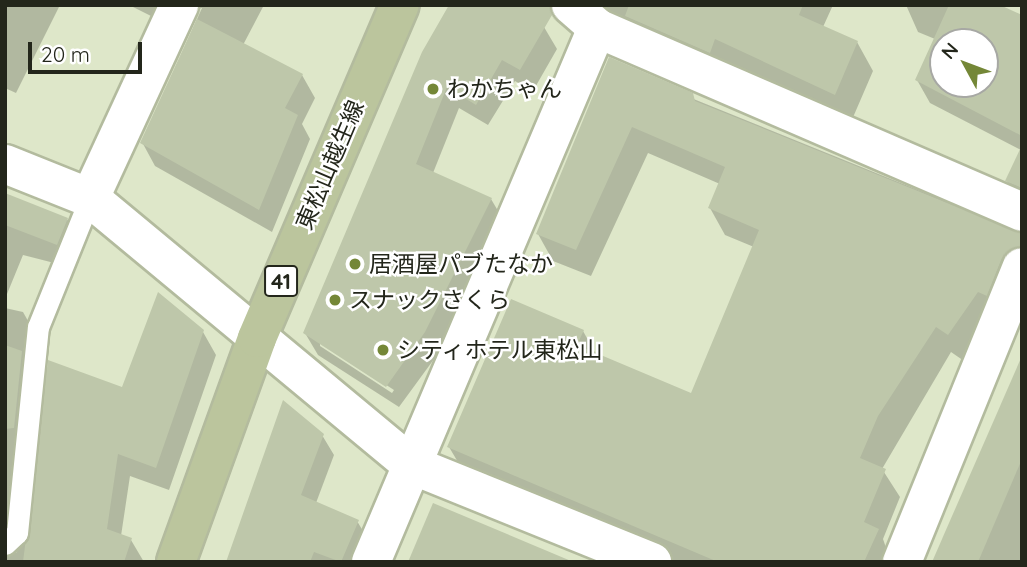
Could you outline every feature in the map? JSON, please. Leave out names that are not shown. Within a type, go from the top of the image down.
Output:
[{"type":"main road","name":"東松山越生線","points":[[176,562],[257,338],[400,5]]},
{"type":"street","points":[[90,198],[179,5]]},
{"type":"street","points":[[371,562],[412,465],[584,17],[1022,212]]},
{"type":"street","points":[[5,163],[90,198],[412,465],[652,562]]},
{"type":"street","points":[[902,562],[1022,267]]},
{"type":"lane","points":[[5,544],[17,534],[38,327],[90,198]]},
{"type":"building","points":[[449,5],[550,5],[552,15],[520,70],[502,60],[476,105],[447,87],[416,164],[492,198],[425,332],[386,387],[303,333],[422,52]]},
{"type":"building","points":[[629,5],[803,5],[799,15],[858,41],[835,95],[715,39],[710,53],[625,16]]},
{"type":"building","points":[[949,5],[1000,5],[1022,15],[1022,136],[949,98],[999,98],[999,28],[939,28]]},
{"type":"building","points":[[197,19],[303,74],[285,108],[298,115],[259,210],[140,143]]},
{"type":"building","points":[[929,49],[929,87],[915,80]]},
{"type":"building","points":[[609,57],[693,93],[695,101],[1022,233],[1022,246],[1002,258],[987,296],[978,292],[948,335],[936,327],[878,416],[860,458],[886,469],[864,522],[879,529],[864,562],[718,562],[447,447],[511,299],[584,330],[577,345],[691,393],[759,230],[708,208],[725,167],[632,127],[576,250],[536,234]]},
{"type":"building","points":[[1022,145],[1022,188],[1005,181]]},
{"type":"building","points":[[5,193],[68,218],[57,245],[5,225]]},
{"type":"building","points":[[158,292],[204,330],[156,468],[118,454],[107,529],[132,538],[124,562],[23,562],[48,360],[122,387]]},
{"type":"building","points":[[5,345],[22,351],[14,428],[5,429]]},
{"type":"building","points":[[1021,358],[1022,459],[978,562],[932,562]]},
{"type":"building","points":[[283,400],[324,434],[301,495],[359,520],[341,562],[314,552],[310,562],[226,562]]},
{"type":"building","points":[[433,503],[571,561],[571,562],[408,562]]},
{"type":"place","name":"わかちゃん","points":[[433,89]]},
{"type":"place","name":"居酒屋パブたなか","points":[[355,264]]},
{"type":"place","name":"スナックさくら","points":[[335,300]]},
{"type":"place","name":"シティホテル東松山","points":[[383,350]]}]
